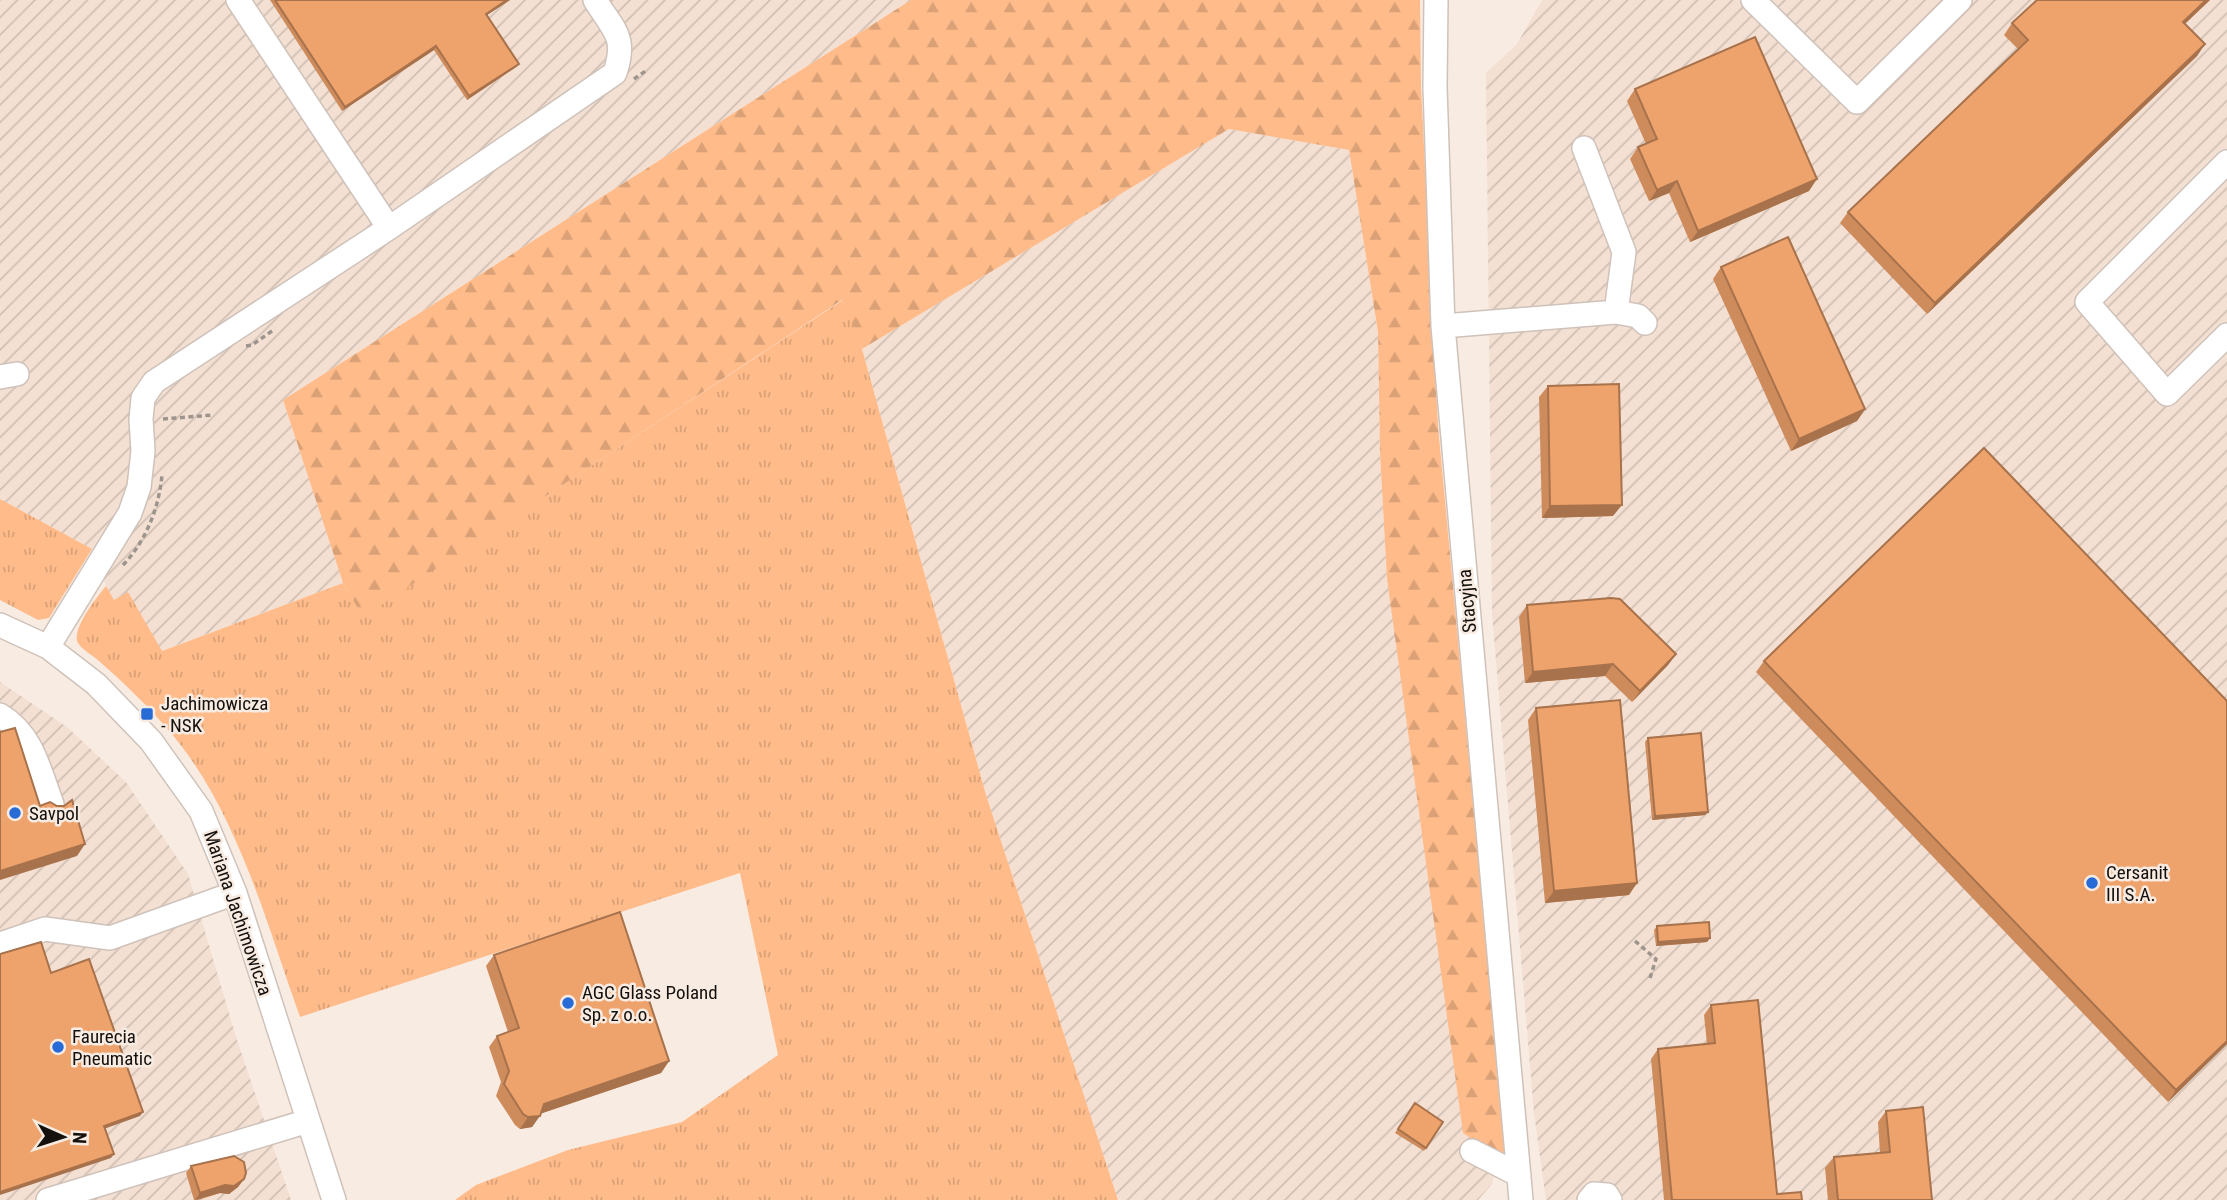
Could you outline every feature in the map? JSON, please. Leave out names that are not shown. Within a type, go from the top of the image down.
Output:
[{"type":"street","points":[[238,0],[389,228]]},
{"type":"street","points":[[48,647],[130,513],[139,486],[144,451],[141,419],[143,398],[154,382],[389,228],[615,73],[622,42],[595,0]]},
{"type":"street","name":"Stacyjna","points":[[1436,0],[1435,87],[1443,326],[1521,1200]]},
{"type":"street","points":[[1752,0],[1857,102],[1961,0]]},
{"type":"street","points":[[1584,148],[1624,251],[1616,312]]},
{"type":"street","points":[[2227,162],[2087,302],[2167,394],[2227,335]]},
{"type":"street","points":[[1443,326],[1616,312],[1638,316],[1645,323]]},
{"type":"street","name":"Mariana Jachimowicza","points":[[0,625],[48,647],[96,684],[151,741],[201,811],[235,893],[334,1200]]},
{"type":"street","points":[[0,715],[16,725],[29,744],[52,804]]},
{"type":"street","points":[[0,944],[45,929],[110,938],[235,893]]},
{"type":"street","points":[[48,1200],[308,1121]]},
{"type":"street","points":[[1472,1151],[1518,1175]]},
{"type":"street","points":[[1589,1200],[1594,1194],[1607,1195],[1610,1200]]},
{"type":"path","points":[[624,85],[647,70]]},
{"type":"path","points":[[240,348],[252,345],[275,329]]},
{"type":"path","points":[[162,412],[163,431]]},
{"type":"path","points":[[163,419],[213,415]]},
{"type":"path","points":[[121,567],[143,537],[155,514],[160,498],[163,466]]},
{"type":"path","points":[[1635,941],[1656,959],[1650,978]]},
{"type":"shaded area","points":[[0,0],[911,0],[283,400],[343,583],[161,651],[128,593],[114,600],[92,549],[0,499]]},
{"type":"shaded area","points":[[1542,0],[2227,0],[2227,1200],[1546,1200],[1534,1113],[1492,614],[1486,73],[1517,44]]},
{"type":"shaded area","points":[[1229,129],[1349,150],[1378,332],[1380,453],[1387,580],[1498,1156],[1492,1184],[1478,1200],[1118,1200],[986,795],[862,349]]},
{"type":"shaded area","points":[[0,682],[67,727],[126,782],[188,874],[236,1037],[291,1200],[0,1200]]},
{"type":"green space","points":[[911,0],[1420,0],[1421,86],[1438,426],[1506,1154],[1498,1156],[1463,1133],[1387,579],[1380,453],[1378,332],[1349,150],[1229,129],[862,349],[842,300],[363,617],[343,583],[283,400]]},
{"type":"green space","points":[[843,300],[862,349],[986,795],[1118,1200],[455,1200],[476,1185],[568,1150],[682,1122],[778,1055],[740,873],[300,1017],[248,869],[214,797],[171,733],[128,688],[79,644],[79,628],[106,586],[114,600],[128,592],[162,651],[343,583],[363,616]]},
{"type":"green space","points":[[0,499],[92,549],[49,618],[38,620],[0,600]]},
{"type":"building","points":[[275,0],[507,0],[486,14],[519,64],[469,96],[436,46],[345,107]]},
{"type":"building","points":[[2037,0],[2206,0],[2183,22],[2205,44],[1935,303],[1848,212],[2028,40],[2012,23]]},
{"type":"building","points":[[1755,37],[1817,179],[1698,231],[1677,181],[1657,190],[1638,147],[1657,139],[1635,89]]},
{"type":"building","points":[[1788,237],[1865,409],[1799,439],[1721,267]]},
{"type":"building","points":[[1619,384],[1622,505],[1550,506],[1548,386]]},
{"type":"building","name":"Cersanit III S.A.","points":[[1984,448],[2227,701],[2227,1041],[2176,1090],[1764,661]]},
{"type":"building","points":[[1620,599],[1676,654],[1640,691],[1613,664],[1533,672],[1527,605]]},
{"type":"building","points":[[1620,700],[1637,883],[1554,891],[1536,708]]},
{"type":"building","name":"Savpol","points":[[15,728],[40,806],[50,802],[64,806],[72,800],[85,844],[0,871],[0,732]]},
{"type":"building","points":[[1701,733],[1708,812],[1655,816],[1648,738]]},
{"type":"building","name":"AGC Glass Poland Sp. z o.o.","points":[[620,912],[669,1061],[544,1104],[540,1116],[528,1117],[523,1114],[504,1084],[509,1071],[497,1036],[519,1028],[494,955]]},
{"type":"building","points":[[1709,922],[1710,938],[1658,942],[1657,926]]},
{"type":"building","name":"Faurecia Pneumatic","points":[[41,942],[51,973],[89,959],[143,1112],[104,1126],[114,1154],[0,1192],[0,954]]},
{"type":"building","points":[[1758,1000],[1777,1194],[1801,1192],[1802,1200],[1672,1200],[1658,1049],[1715,1043],[1711,1005]]},
{"type":"building","points":[[1415,1103],[1443,1122],[1426,1148],[1398,1129]]},
{"type":"building","points":[[1923,1107],[1932,1200],[1838,1200],[1834,1157],[1890,1152],[1886,1111]]},
{"type":"building","points":[[234,1156],[244,1162],[244,1179],[234,1186],[225,1185],[200,1193],[191,1166]]},
{"type":"place","name":"Jachimowicza - NSK","points":[[147,714]]},
{"type":"place","name":"Savpol","points":[[15,813]]},
{"type":"place","name":"Cersanit III S.A.","points":[[2092,883]]},
{"type":"place","name":"AGC Glass Poland Sp. z o.o.","points":[[568,1003]]},
{"type":"place","name":"Faurecia Pneumatic","points":[[58,1047]]}]
